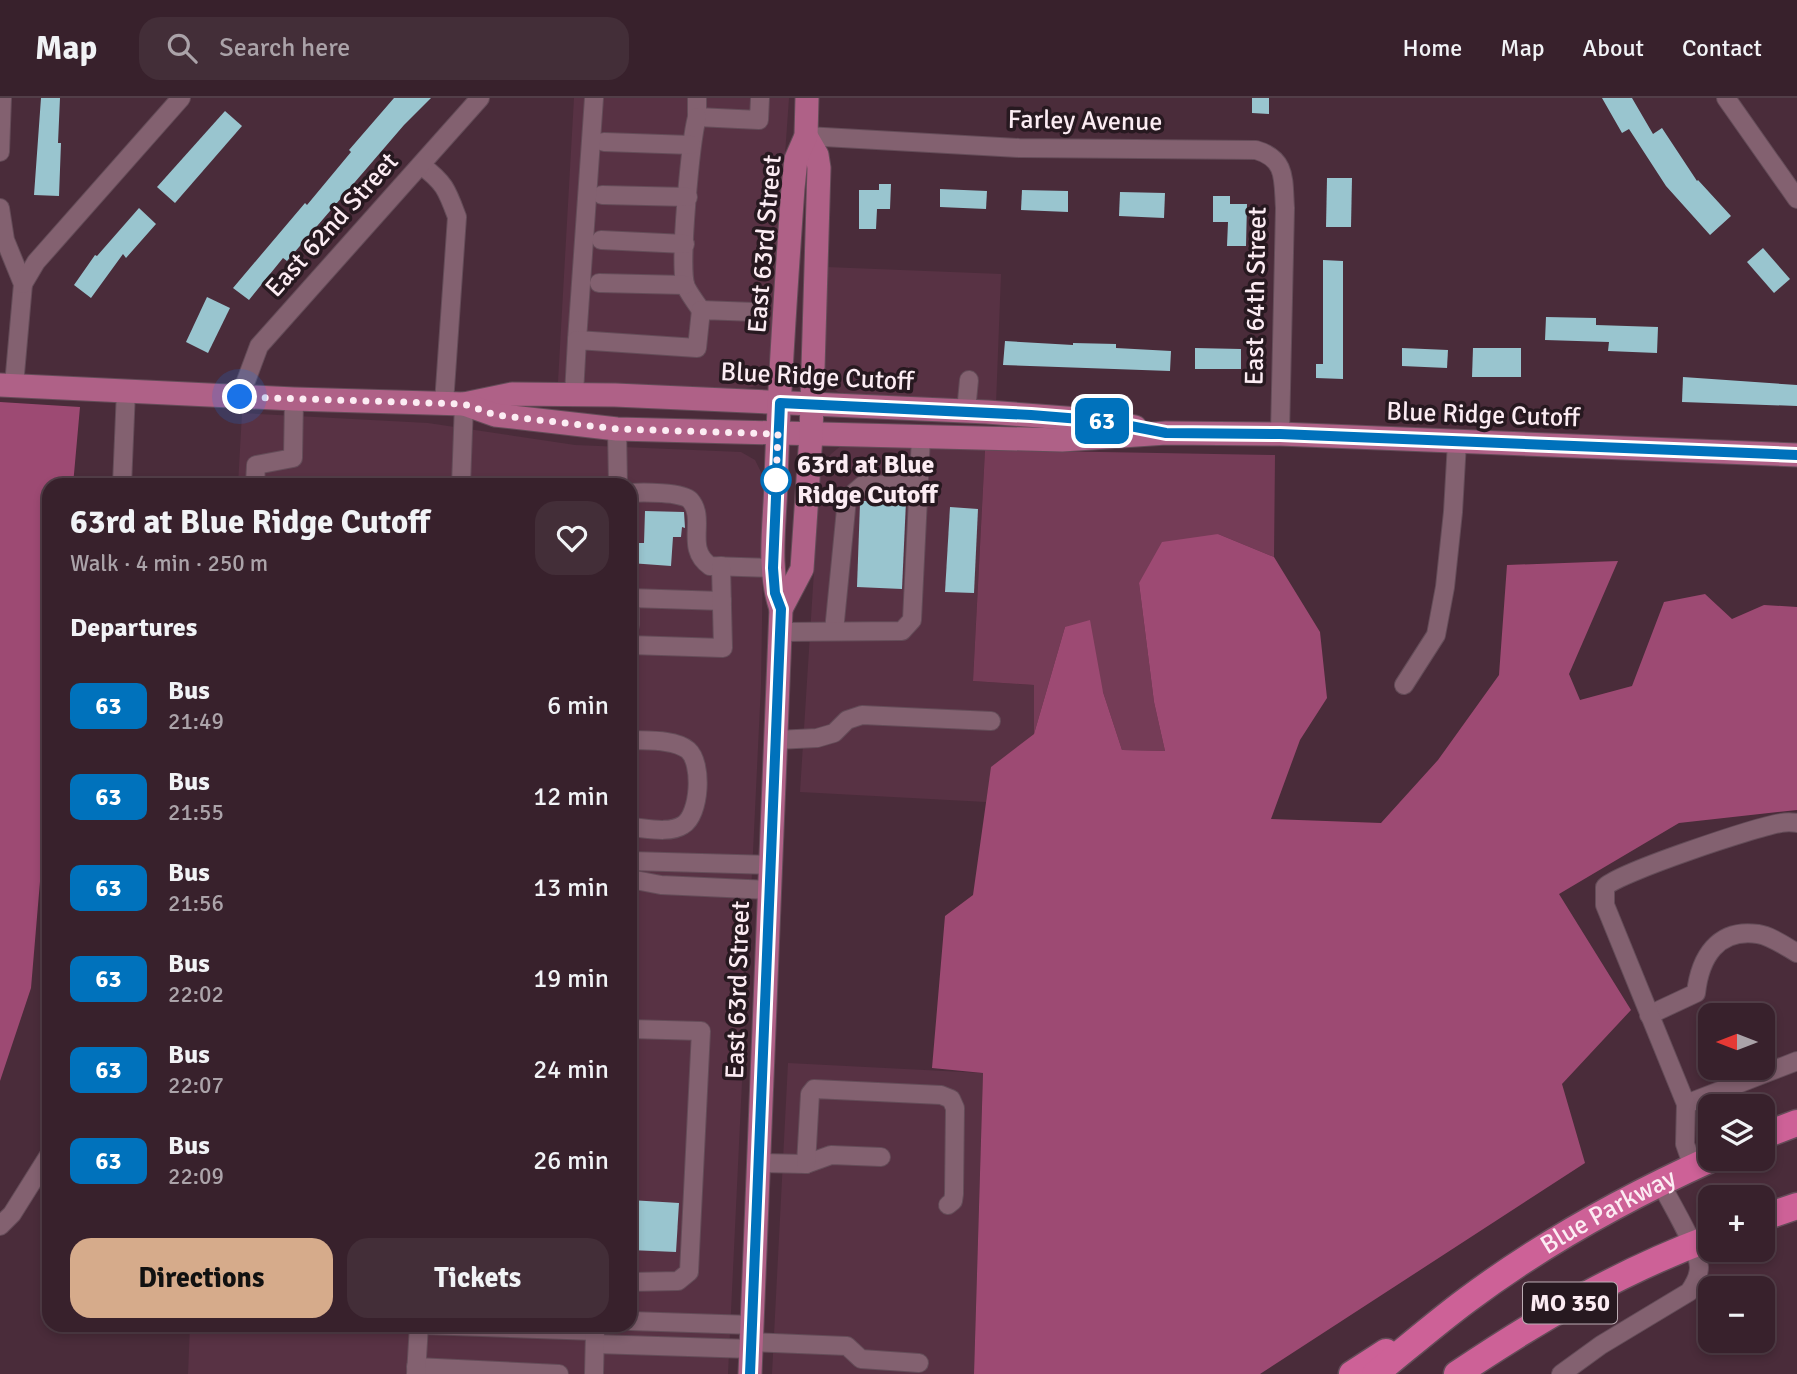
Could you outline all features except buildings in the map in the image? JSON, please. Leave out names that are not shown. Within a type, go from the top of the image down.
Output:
[{"type":"highway","points":[[1775,1132],[1797,1124]]},
{"type":"highway","name":"Blue Parkway","points":[[1375,1374],[1467,1300],[1590,1220],[1660,1182],[1698,1165]]},
{"type":"highway","points":[[1775,1214],[1797,1206]]},
{"type":"highway","name":"MO 350","points":[[1457,1374],[1535,1323],[1608,1281],[1698,1242]]},
{"type":"highway","points":[[1352,1374],[1467,1300]]},
{"type":"highway","points":[[1479,1374],[1535,1323]]},
{"type":"main road","name":"East 63rd Street","points":[[750,1374],[780,620],[773,568],[778,434],[793,188],[796,159],[806,136],[807,98]]},
{"type":"main road","name":"East 63rd Street","points":[[780,620],[802,569],[811,435],[819,167],[817,155],[806,136]]},
{"type":"main road","name":"Blue Ridge Cutoff","points":[[7,385],[294,400],[454,404],[512,394],[574,394],[967,411],[1105,421],[1166,433]]},
{"type":"main road","name":"Blue Ridge Cutoff","points":[[454,404],[495,415],[617,429],[1062,440],[1166,433],[1280,434],[1797,455]]},
{"type":"street","points":[[0,152],[2,98]]},
{"type":"street","points":[[7,385],[23,284],[36,262],[181,98]]},
{"type":"street","name":"East 62nd Street","points":[[240,397],[259,346],[480,98]]},
{"type":"street","points":[[574,394],[594,98]]},
{"type":"street","points":[[577,340],[697,348],[701,310],[685,285],[691,145],[697,117],[697,98]]},
{"type":"street","points":[[697,117],[759,120],[760,98]]},
{"type":"street","points":[[1726,98],[1797,199]]},
{"type":"street","name":"Farley Avenue","points":[[806,136],[1018,148],[1256,150],[1267,153],[1276,161]]},
{"type":"street","points":[[604,142],[691,145]]},
{"type":"street","name":"East 64th Street","points":[[1276,161],[1283,173],[1285,208],[1280,434]]},
{"type":"street","points":[[421,165],[438,178],[447,190],[457,217],[454,404],[460,478]]},
{"type":"street","points":[[602,195],[688,197]]},
{"type":"street","points":[[0,208],[5,240],[23,284]]},
{"type":"street","points":[[601,240],[685,244]]},
{"type":"street","points":[[599,283],[685,285]]},
{"type":"street","points":[[701,310],[755,312]]},
{"type":"street","points":[[967,411],[969,380]]},
{"type":"street","points":[[122,478],[127,391]]},
{"type":"street","points":[[255,478],[256,465],[293,458],[294,400]]},
{"type":"street","points":[[617,429],[618,478]]},
{"type":"street","points":[[780,620],[834,631],[902,631],[912,620],[921,437]]},
{"type":"street","points":[[1404,685],[1436,635],[1454,512],[1457,442]]},
{"type":"street","points":[[834,631],[847,499],[863,485],[919,484]]},
{"type":"street","points":[[637,493],[683,495],[691,500],[697,517],[696,543],[701,560],[710,566],[773,568]]},
{"type":"street","points":[[637,645],[723,648],[721,566]]},
{"type":"street","points":[[637,598],[722,601]]},
{"type":"street","points":[[776,740],[817,738],[834,733],[847,720],[862,715],[991,720]]},
{"type":"street","points":[[637,741],[668,743],[688,750],[697,763],[696,806],[687,823],[676,829],[666,830],[637,828]]},
{"type":"street","points":[[1698,1158],[1685,1144],[1686,1104],[1605,905],[1605,887],[1614,880],[1744,834],[1782,822],[1797,823]]},
{"type":"street","points":[[637,861],[771,865]]},
{"type":"street","points":[[637,880],[661,885],[770,890]]},
{"type":"street","points":[[1649,1015],[1696,993],[1702,962],[1712,947],[1726,939],[1744,934],[1759,934],[1797,953]]},
{"type":"street","points":[[637,1029],[701,1031],[689,1272],[678,1282],[637,1282]]},
{"type":"street","points":[[1775,1060],[1797,1060]]},
{"type":"street","points":[[1686,1104],[1797,1060]]},
{"type":"street","points":[[1728,1088],[1736,1080]]},
{"type":"street","points":[[806,1164],[810,1094],[814,1089],[941,1095],[951,1099],[955,1108],[954,1194],[953,1201],[948,1205]]},
{"type":"street","points":[[759,1163],[806,1164],[831,1155],[881,1157]]},
{"type":"street","points":[[0,1226],[12,1214],[42,1166]]},
{"type":"street","points":[[1660,1182],[1698,1237]]},
{"type":"street","points":[[1561,1374],[1601,1345],[1689,1292],[1696,1282],[1699,1262]]},
{"type":"street","points":[[637,1322],[752,1338]]},
{"type":"street","points":[[421,1332],[416,1370],[559,1374]]},
{"type":"street","points":[[573,1332],[752,1338],[847,1346],[861,1359],[919,1363]]},
{"type":"street","points":[[594,1374],[595,1333]]},
{"type":"shaded area","points":[[574,98],[789,98],[771,353],[767,374],[760,385],[743,389],[558,382]]},
{"type":"shaded area","points":[[826,267],[1001,274],[996,404],[854,396],[838,392],[829,384],[824,373]]},
{"type":"shaded area","points":[[0,402],[80,407],[74,478],[42,478],[42,858],[31,988],[0,1081]]},
{"type":"shaded area","points":[[242,413],[428,423],[575,445],[741,452],[755,460],[762,474],[764,493],[761,685],[728,1374],[188,1374],[190,1332],[637,1332],[637,478],[238,478]]},
{"type":"shaded area","points":[[842,445],[985,450],[973,681],[1034,685],[1034,734],[992,767],[986,802],[800,792],[820,476],[823,465]]},
{"type":"shaded area","points":[[985,450],[1275,455],[1274,557],[1218,534],[1139,583],[1154,702],[1165,751],[1122,750],[1103,692],[1065,627],[1034,734],[1034,685],[973,681]]},
{"type":"shaded area","points":[[1218,534],[1274,557],[1320,632],[1327,698],[1300,740],[1271,819],[1381,823],[1438,760],[1499,675],[1507,565],[1618,561],[1569,674],[1580,700],[1632,686],[1664,602],[1705,594],[1732,619],[1764,605],[1797,607],[1797,810],[1679,823],[1559,894],[1631,1010],[1562,1084],[1585,1163],[1260,1374],[974,1374],[983,1073],[932,1068],[945,916],[973,895],[991,767],[1034,734],[1065,627],[1090,620],[1103,692],[1122,750],[1165,751],[1154,702],[1139,583],[1162,542]]},
{"type":"shaded area","points":[[788,1063],[983,1073],[974,1374],[772,1374]]},
{"type":"bus line","name":"63","points":[[750,1374],[781,609],[775,593],[773,568],[780,403],[1031,415],[1105,421],[1166,433],[1280,434],[1797,455]]},
{"type":"place","name":"63rd at Blue Ridge Cutoff","points":[[776,480]]},
{"type":"route","points":[[240,397],[464,404],[495,415],[617,429],[778,434],[776,480]]}]
